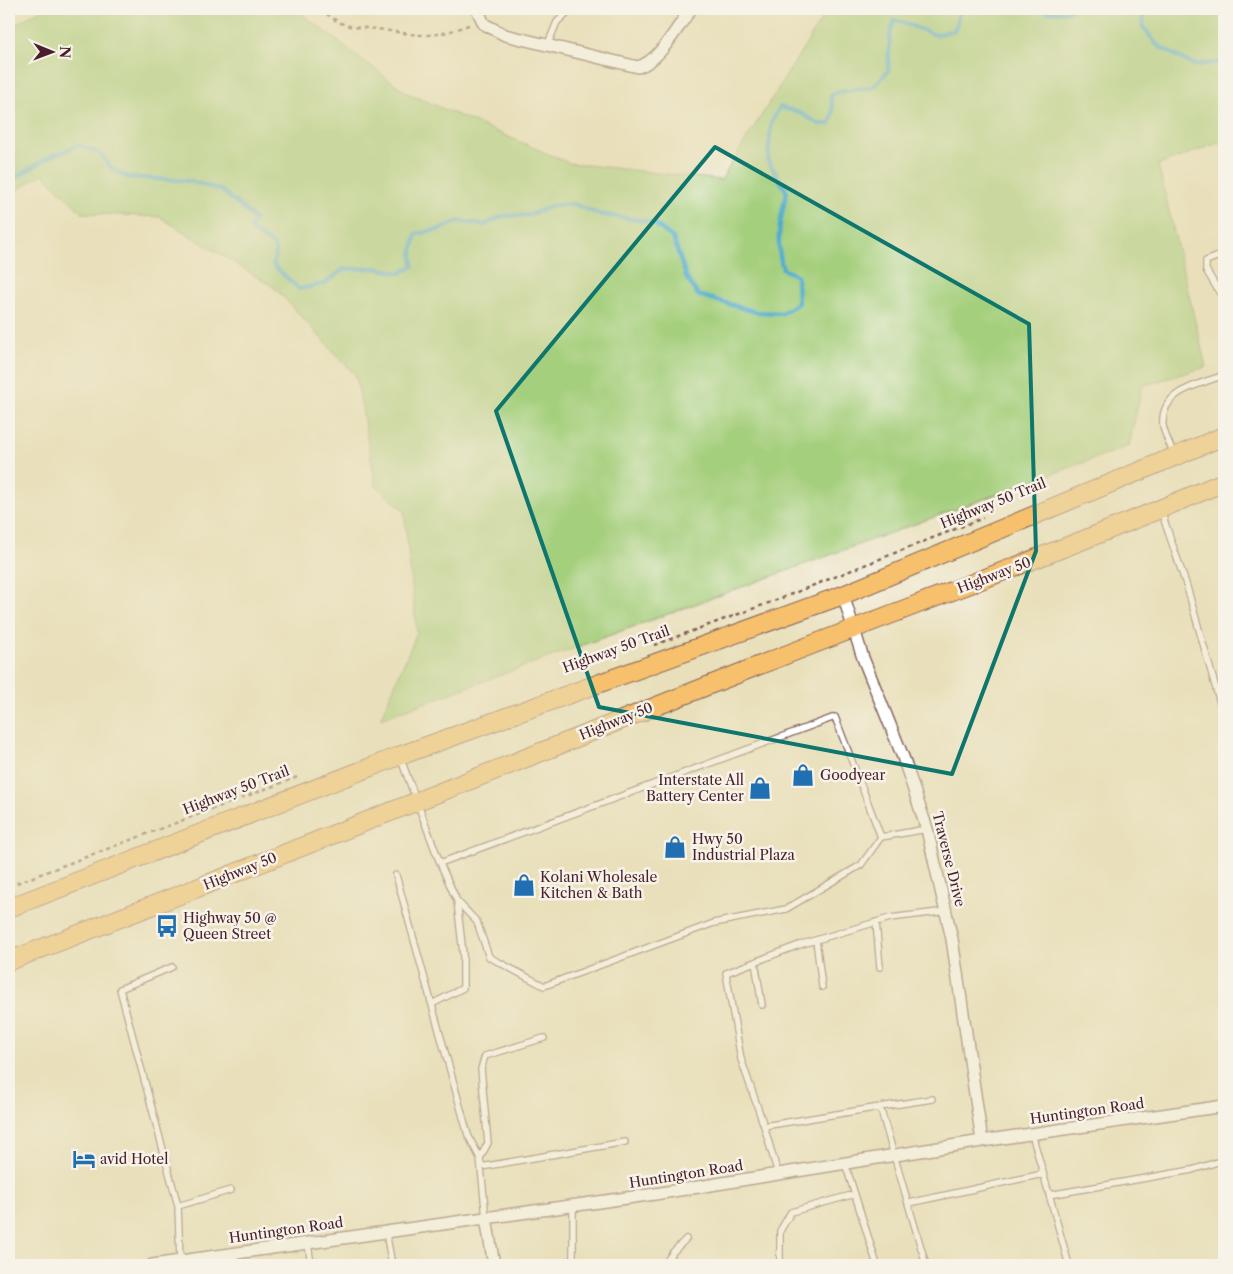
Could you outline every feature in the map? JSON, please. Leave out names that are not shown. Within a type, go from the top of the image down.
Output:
[{"type":"main road","points":[[9,908],[399,756],[843,595],[1224,436]]},
{"type":"main road","name":"Highway 50","points":[[9,961],[854,628],[1113,530],[1224,482]]},
{"type":"main road","points":[[9,896],[92,864],[107,870]]},
{"type":"main road","points":[[9,970],[22,962],[106,929],[110,922]]},
{"type":"street","points":[[477,9],[482,20],[492,30],[505,35],[638,67],[647,64],[657,57],[691,9]]},
{"type":"street","name":"Traverse Drive","points":[[843,595],[863,658],[903,757],[928,829],[947,911],[982,1141]]},
{"type":"street","name":"Huntington Road","points":[[152,1265],[573,1206],[982,1141],[1224,1106]]},
{"type":"street","points":[[486,1218],[494,1265]]},
{"type":"lane","points":[[547,46],[557,22],[571,9]]},
{"type":"lane","points":[[1224,256],[1206,261],[1206,270],[1224,300]]},
{"type":"lane","points":[[1174,456],[1163,426],[1164,408],[1174,394],[1224,375]]},
{"type":"lane","points":[[1160,510],[1187,587],[1224,717]]},
{"type":"lane","points":[[440,863],[835,716],[881,837]]},
{"type":"lane","points":[[399,756],[456,901],[463,954],[462,988],[432,1004]]},
{"type":"lane","points":[[456,901],[477,922],[489,957],[544,986],[714,923],[786,908],[861,865],[881,837],[928,829]]},
{"type":"lane","points":[[396,875],[468,1136],[480,1158],[486,1218]]},
{"type":"lane","points":[[778,1174],[741,1059],[726,973],[816,940],[890,918],[947,911]]},
{"type":"lane","points":[[876,922],[880,967]]},
{"type":"lane","points":[[816,940],[822,988]]},
{"type":"lane","points":[[755,962],[762,1006]]},
{"type":"lane","points":[[172,967],[120,990],[178,1206],[180,1261]]},
{"type":"lane","points":[[480,1158],[488,1143],[481,1070],[485,1056],[544,1038]]},
{"type":"lane","points":[[764,1126],[932,1099]]},
{"type":"lane","points":[[880,1107],[926,1265]]},
{"type":"lane","points":[[1032,1134],[1069,1265]]},
{"type":"lane","points":[[481,1167],[625,1142]]},
{"type":"lane","points":[[1049,1194],[1192,1170],[1224,1160]]},
{"type":"lane","points":[[845,1164],[877,1265]]},
{"type":"lane","points":[[909,1203],[1044,1174]]},
{"type":"lane","points":[[178,1206],[231,1190]]},
{"type":"lane","points":[[780,1265],[780,1231],[791,1212],[855,1194]]},
{"type":"lane","points":[[573,1206],[573,1265]]},
{"type":"lane","points":[[386,1232],[392,1265]]},
{"type":"lane","points":[[664,1265],[672,1252],[686,1239]]},
{"type":"lane","points":[[308,1242],[311,1265]]},
{"type":"path","points":[[320,9],[338,23],[352,28],[377,29],[417,36],[453,30],[482,20]]},
{"type":"path","name":"Highway 50 Trail","points":[[654,646],[984,518]]},
{"type":"path","name":"Highway 50 Trail","points":[[9,886],[302,776]]},
{"type":"highlighted area","points":[[715,147],[1029,324],[1036,551],[952,774],[599,707],[496,411]]},
{"type":"green space","points":[[43,9],[295,9],[407,93],[569,163],[721,180],[828,9],[1224,9],[1224,141],[1158,165],[1206,367],[1142,386],[1129,446],[380,719],[417,633],[404,510],[376,486],[356,376],[275,288],[160,217],[82,213],[43,174],[9,195],[9,23],[12,26]]},
{"type":"waterway","points":[[9,182],[47,158],[79,145],[100,153],[112,169],[127,177],[190,181],[221,190],[255,219],[250,229],[274,245],[276,254],[273,265],[299,289],[324,284],[344,269],[376,268],[400,273],[413,266],[412,252],[416,234],[441,229],[459,221],[485,225],[502,216],[529,215],[552,206],[574,204],[598,214],[652,222],[673,238],[687,279],[698,295],[756,312],[782,313],[798,303],[797,276],[783,269],[779,250],[782,211],[787,192],[768,161],[771,123],[780,107],[800,113],[819,124],[830,124],[833,113],[831,96],[837,92],[873,87],[888,71],[890,34],[895,20],[936,35],[955,30],[960,9]]},
{"type":"waterway","points":[[1044,9],[1046,12],[1069,11],[1072,9]]},
{"type":"waterway","points":[[1143,9],[1143,27],[1158,46],[1194,65],[1224,62]]},
{"type":"place","name":"Goodyear","points":[[803,775]]},
{"type":"place","name":"Interstate All Battery Center","points":[[760,788]]},
{"type":"place","name":"Hwy 50 Industrial Plaza","points":[[675,847]]},
{"type":"place","name":"Kolani Wholesale Kitchen & Bath","points":[[524,885]]},
{"type":"place","name":"Highway 50 @ Queen Street","points":[[167,926]]},
{"type":"place","name":"avid Hotel","points":[[84,1159]]}]
